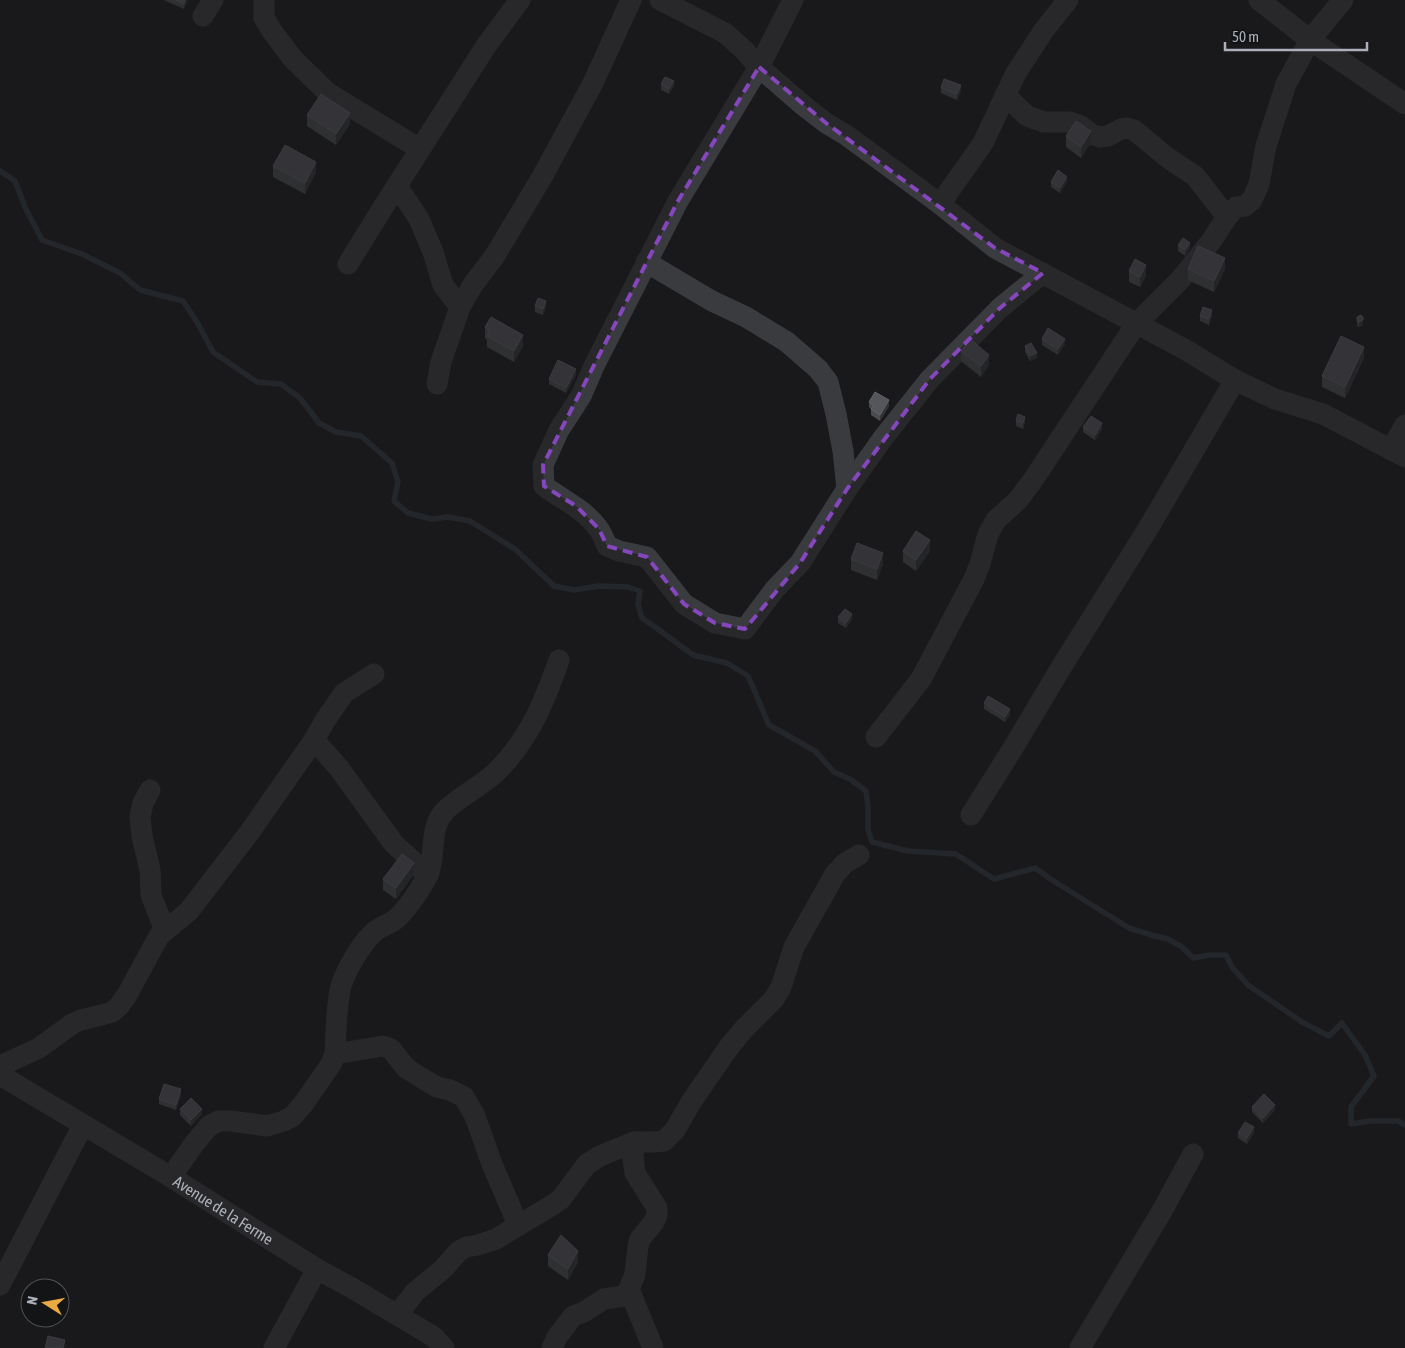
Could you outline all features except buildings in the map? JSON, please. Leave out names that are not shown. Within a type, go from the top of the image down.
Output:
[{"type":"street","points":[[264,0],[264,18],[272,31],[293,58],[328,93],[420,149]]},
{"type":"street","points":[[348,264],[486,46],[520,0]]},
{"type":"street","points":[[437,384],[441,362],[460,307],[474,283],[494,257],[542,177],[592,82],[632,0]]},
{"type":"street","points":[[660,0],[725,33],[785,91],[826,123],[846,135],[940,204],[995,248],[1186,350],[1235,380],[1275,399],[1323,414],[1398,454],[1405,425]]},
{"type":"street","points":[[793,0],[759,67],[678,201],[594,366],[582,396],[559,430],[543,465],[544,486],[576,506],[599,529],[607,546],[619,551],[647,557],[684,604],[715,623],[745,629],[775,589],[800,563],[847,489],[883,438],[930,379],[1000,308],[1042,273]]},
{"type":"street","points":[[940,204],[983,142],[1016,73],[1044,30],[1068,0]]},
{"type":"street","points":[[1259,0],[1310,40],[1405,104]]},
{"type":"street","points":[[876,737],[921,678],[974,580],[988,534],[996,520],[1018,500],[1033,480],[1136,324],[1180,280],[1236,207],[1245,206],[1252,200],[1258,184],[1266,146],[1286,84],[1310,40],[1343,0]]},
{"type":"street","points":[[1005,95],[1027,116],[1044,122],[1070,122],[1100,137],[1108,136],[1121,129],[1134,130],[1168,158],[1196,176],[1227,217]]},
{"type":"street","points":[[396,186],[419,219],[433,252],[443,285],[460,307]]},
{"type":"street","points":[[646,262],[712,301],[746,317],[787,342],[818,368],[828,382],[836,414],[843,451],[847,489]]},
{"type":"street","points":[[971,815],[1149,527],[1235,380]]},
{"type":"street","points":[[171,1177],[209,1126],[219,1121],[232,1121],[267,1126],[293,1116],[304,1103],[331,1064],[335,1054],[340,988],[344,977],[372,933],[381,926],[397,919],[428,875],[438,822],[444,812],[493,775],[535,722],[559,660]]},
{"type":"street","points":[[0,1066],[39,1048],[72,1024],[112,1012],[119,1006],[159,936],[189,911],[255,825],[344,693],[374,674]]},
{"type":"street","points":[[314,740],[339,768],[394,844],[428,875]]},
{"type":"street","points":[[150,790],[143,803],[140,817],[142,836],[152,882],[151,895],[166,931]]},
{"type":"street","points":[[397,1315],[415,1292],[443,1268],[459,1251],[466,1247],[496,1239],[560,1199],[588,1164],[600,1156],[634,1142],[664,1141],[675,1130],[691,1102],[729,1047],[744,1029],[774,1000],[782,987],[794,947],[835,874],[845,862],[859,855]]},
{"type":"street","points":[[335,1054],[383,1046],[391,1050],[406,1068],[420,1077],[437,1087],[450,1090],[464,1097],[475,1116],[492,1164],[518,1225]]},
{"type":"street","name":"Avenue de la Ferme","points":[[0,1075],[171,1177],[317,1269],[434,1337],[444,1348]]},
{"type":"street","points":[[0,1284],[83,1125]]},
{"type":"street","points":[[552,1348],[557,1337],[573,1316],[584,1312],[604,1299],[624,1296],[635,1274],[640,1239],[654,1222],[656,1208],[635,1172],[634,1142]]},
{"type":"street","points":[[1080,1348],[1193,1154]]},
{"type":"street","points":[[274,1348],[317,1269]]},
{"type":"street","points":[[629,1289],[653,1348]]},
{"type":"highlighted area","points":[[759,67],[826,123],[995,248],[1043,273],[1000,308],[930,379],[847,489],[800,563],[745,629],[715,623],[684,604],[647,557],[607,546],[599,529],[576,506],[544,486],[543,465],[678,201]]},
{"type":"waterway","points":[[0,171],[15,181],[25,207],[42,240],[82,254],[120,273],[140,290],[183,301],[213,352],[257,382],[281,384],[300,398],[319,423],[336,432],[361,436],[392,463],[398,482],[394,501],[408,513],[432,519],[448,517],[470,521],[515,549],[554,586],[574,590],[598,586],[628,587],[640,591],[638,604],[642,618],[693,655],[727,663],[748,676],[769,725],[815,751],[834,772],[850,779],[866,791],[868,829],[872,842],[908,851],[956,854],[994,879],[1035,868],[1129,928],[1168,939],[1182,947],[1193,958],[1209,955],[1226,955],[1232,967],[1248,985],[1302,1022],[1329,1036],[1342,1023],[1365,1055],[1374,1076],[1351,1107],[1351,1124],[1371,1121],[1398,1121],[1405,1125]]}]
